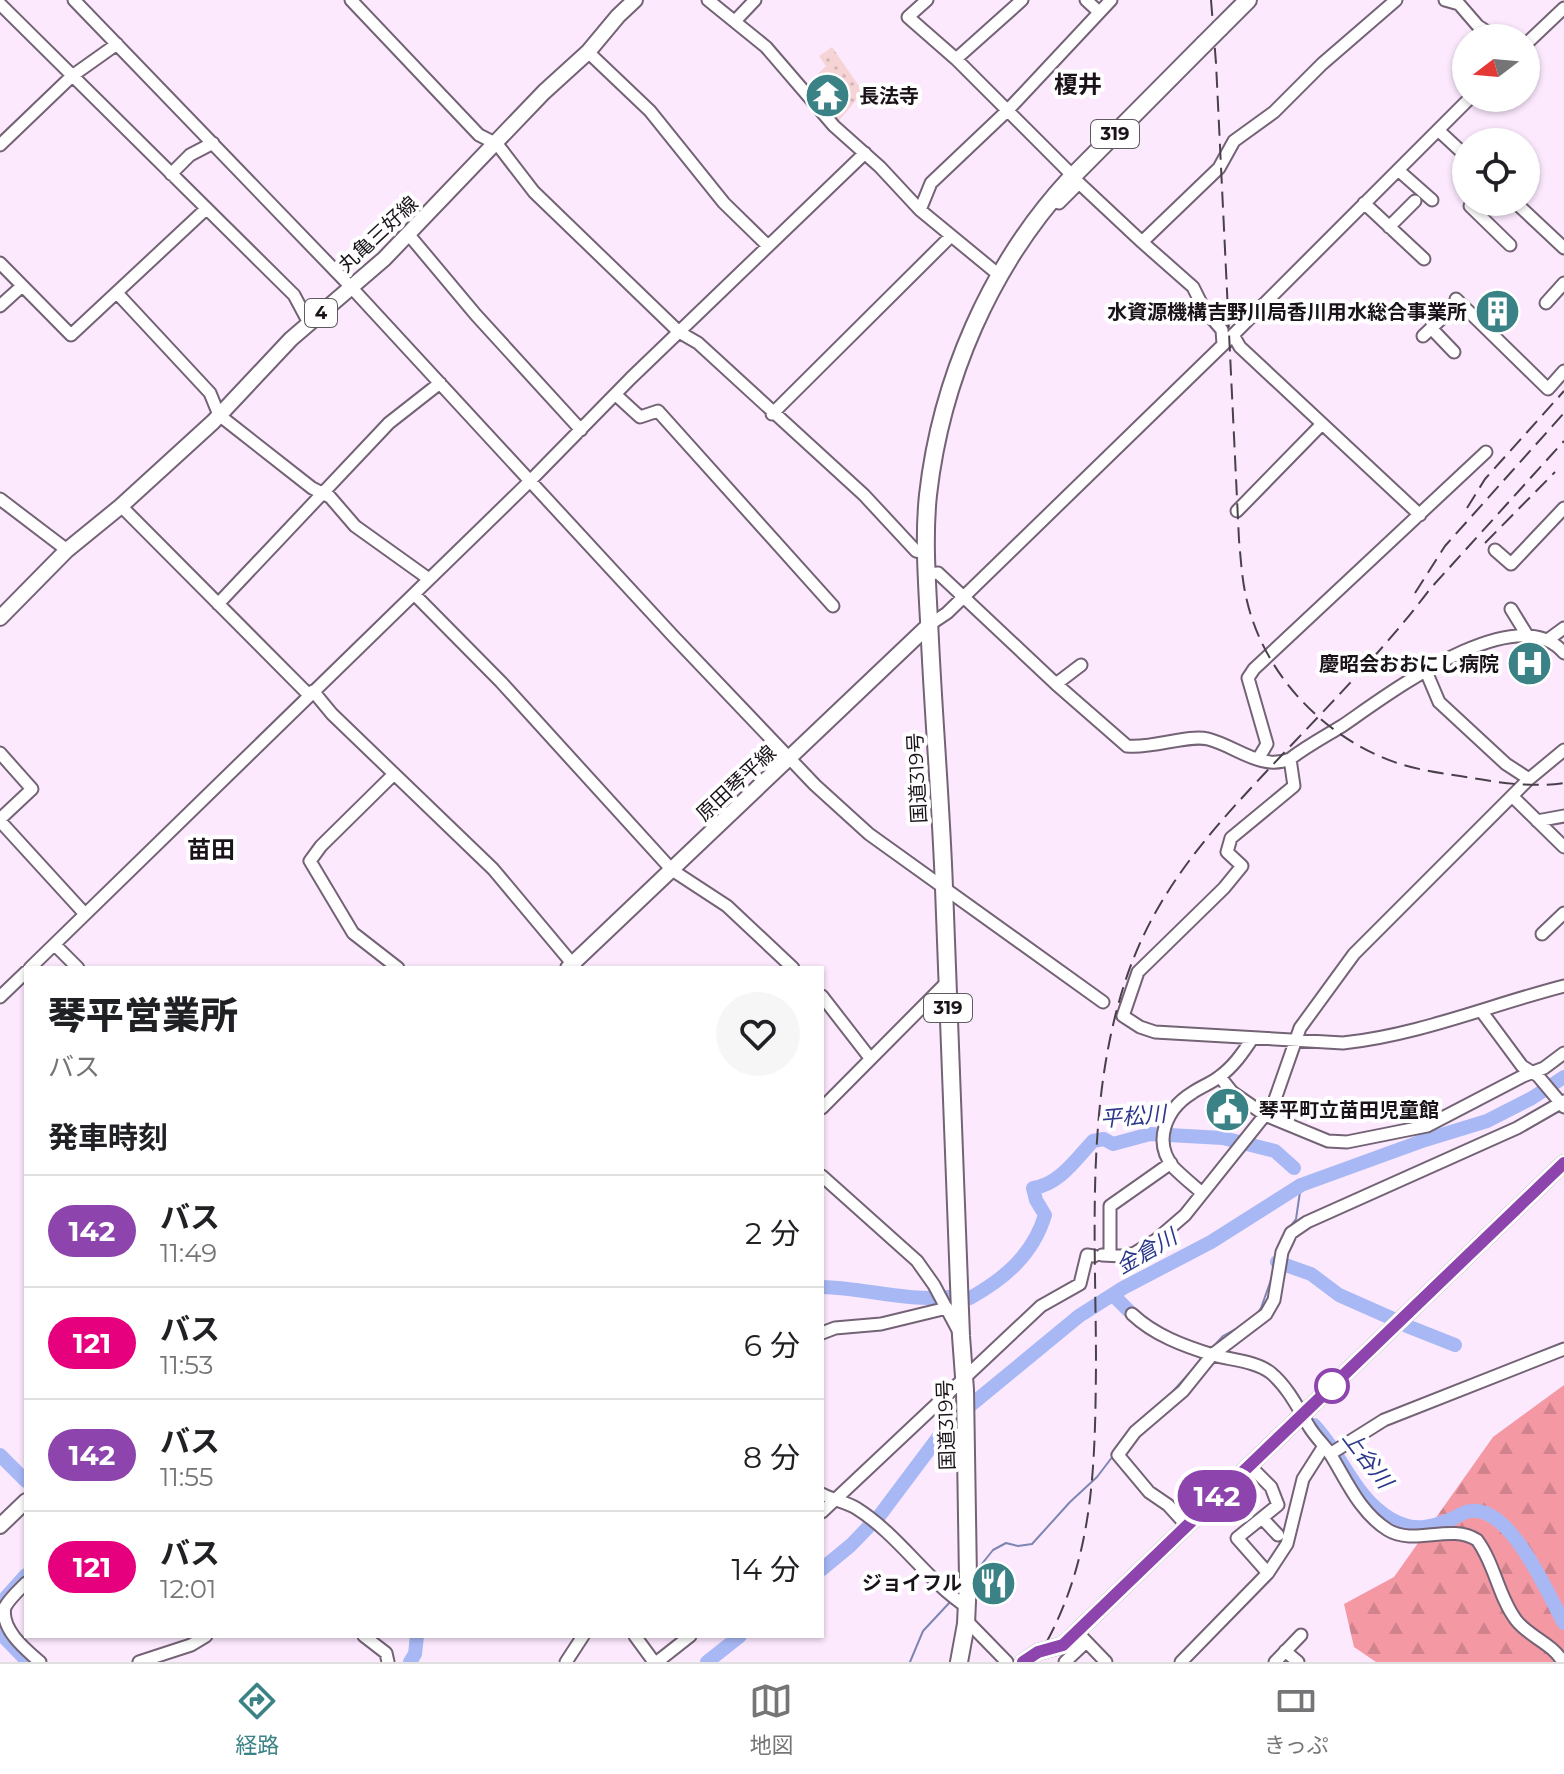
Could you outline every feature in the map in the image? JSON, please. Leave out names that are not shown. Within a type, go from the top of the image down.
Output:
[{"type":"highway","name":"国道319号","points":[[959,1662],[967,1614],[965,1384],[927,574],[931,475],[946,406],[980,312],[999,275],[1050,200],[1248,0]]},
{"type":"main road","name":"丸亀三好線","points":[[0,618],[67,550],[121,506],[219,415],[309,323],[409,235],[635,0]]},
{"type":"main road","name":"原田琴平線","points":[[573,966],[929,625]]},
{"type":"main road","points":[[1023,1662],[1038,1652],[1081,1637],[1249,1465],[1564,1163]]},
{"type":"main road","points":[[0,1526],[24,1503]]},
{"type":"street","points":[[74,0],[351,287],[815,785],[869,834],[1103,1002]]},
{"type":"street","points":[[351,0],[479,135],[497,144],[534,192],[679,332],[698,343],[864,495],[916,551],[927,553]]},
{"type":"street","points":[[708,0],[766,47],[834,126],[920,210],[999,275]]},
{"type":"street","points":[[927,0],[908,17],[956,59],[1069,172]]},
{"type":"street","points":[[956,59],[1022,0]]},
{"type":"street","points":[[1086,0],[1099,12]]},
{"type":"street","points":[[920,210],[931,183],[1008,110],[1111,0]]},
{"type":"street","points":[[1142,242],[1219,168],[1234,141],[1274,112],[1322,64],[1396,0]]},
{"type":"street","points":[[1445,0],[1459,4],[1476,24]]},
{"type":"street","points":[[735,21],[757,2]]},
{"type":"street","points":[[0,4],[294,295],[309,323]]},
{"type":"street","points":[[1540,31],[1564,8]]},
{"type":"street","points":[[0,145],[72,76],[117,44]]},
{"type":"street","points":[[588,52],[650,111],[724,203],[768,246]]},
{"type":"street","points":[[929,625],[963,598],[1456,112]]},
{"type":"street","points":[[1438,130],[1452,143]]},
{"type":"street","points":[[171,174],[190,155],[213,143]]},
{"type":"street","points":[[32,966],[865,153]]},
{"type":"street","points":[[1398,170],[1432,200]]},
{"type":"street","points":[[1050,200],[1059,203],[1079,183],[1193,287],[1204,309],[1222,330],[1223,344]]},
{"type":"street","points":[[1389,227],[1415,201]]},
{"type":"street","points":[[1364,203],[1424,259]]},
{"type":"street","points":[[0,263],[71,335],[206,209]]},
{"type":"street","points":[[1485,216],[1510,245]]},
{"type":"street","points":[[1530,216],[1564,248]]},
{"type":"street","points":[[409,235],[476,315],[581,430]]},
{"type":"street","points":[[772,414],[950,237]]},
{"type":"street","points":[[1546,303],[1564,283]]},
{"type":"street","points":[[0,306],[22,286]]},
{"type":"street","points":[[117,293],[210,393],[219,415],[312,488],[330,497],[355,526],[429,579]]},
{"type":"street","points":[[1454,352],[1427,332],[1458,300],[1548,389],[1564,371]]},
{"type":"street","points":[[1233,335],[1240,347],[1420,515]]},
{"type":"street","points":[[218,604],[389,423],[440,383]]},
{"type":"street","points":[[616,395],[640,417],[658,411],[833,606]]},
{"type":"street","points":[[1237,511],[1322,424]]},
{"type":"street","points":[[1258,759],[1267,744],[1248,678],[1268,654],[1486,452]]},
{"type":"street","points":[[0,499],[67,550]]},
{"type":"street","points":[[121,506],[493,869],[571,966]]},
{"type":"street","points":[[1495,550],[1511,564],[1564,508]]},
{"type":"street","points":[[927,574],[938,573],[1127,746],[1140,748],[1206,738],[1269,764],[1290,759],[1425,669],[1495,642],[1527,635],[1549,639],[1564,653]]},
{"type":"street","points":[[414,594],[501,682],[672,870],[727,906],[791,966]]},
{"type":"street","points":[[1511,609],[1527,635]]},
{"type":"street","points":[[1549,639],[1564,628]]},
{"type":"street","points":[[1056,684],[1081,665]]},
{"type":"street","points":[[1425,669],[1439,702],[1506,764],[1529,779]]},
{"type":"street","points":[[824,1510],[965,1384],[1041,1306],[1080,1284],[1087,1255],[1122,1256],[1135,1253],[1185,1215],[1273,1105],[1300,1028],[1354,954],[1514,798],[1529,779],[1564,750]]},
{"type":"street","points":[[0,753],[32,789],[0,820],[85,914]]},
{"type":"street","points":[[1290,759],[1294,786],[1231,838],[1227,852],[1242,866],[1224,888],[1138,972],[1123,1016],[1155,1032],[1343,1043],[1366,1041],[1482,1012],[1564,986]]},
{"type":"street","points":[[394,774],[321,846],[310,861],[353,933],[395,966]]},
{"type":"street","points":[[1514,798],[1564,847]]},
{"type":"street","points":[[1537,821],[1564,816]]},
{"type":"street","points":[[1542,934],[1564,913]]},
{"type":"street","points":[[55,945],[76,966]]},
{"type":"street","points":[[0,997],[24,974]]},
{"type":"street","points":[[824,1106],[947,982]]},
{"type":"street","points":[[824,999],[870,1058]]},
{"type":"street","points":[[1187,1526],[1168,1505],[1149,1492],[1118,1455],[1135,1432],[1183,1391],[1212,1355],[1266,1314],[1274,1300],[1282,1252],[1291,1233],[1321,1216],[1517,1128],[1561,1103],[1536,1074],[1522,1066],[1482,1012]]},
{"type":"street","points":[[1202,1193],[1171,1163],[1164,1140],[1164,1125],[1167,1117],[1192,1092],[1220,1077],[1239,1059],[1252,1039]]},
{"type":"street","points":[[1220,1077],[1232,1092],[1265,1115],[1328,1141],[1370,1139],[1427,1126],[1523,1076],[1536,1074],[1564,1053]]},
{"type":"street","points":[[1102,1255],[1110,1206],[1171,1163]]},
{"type":"street","points":[[824,1178],[917,1261],[961,1336]]},
{"type":"street","points":[[824,1332],[835,1328],[881,1324],[947,1308]]},
{"type":"street","points":[[1132,1314],[1157,1334],[1212,1355],[1252,1364],[1271,1372],[1304,1412],[1309,1427],[1360,1503],[1389,1531],[1404,1534],[1454,1533],[1477,1540],[1502,1597],[1518,1623],[1558,1653],[1563,1662]]},
{"type":"street","points":[[1181,1662],[1268,1573],[1287,1544],[1303,1479],[1327,1450],[1384,1420],[1564,1349]]},
{"type":"street","points":[[1249,1465],[1271,1487],[1278,1505],[1237,1538],[1268,1573]]},
{"type":"street","points":[[824,1495],[854,1507],[893,1538],[967,1614],[1007,1662]]},
{"type":"street","points":[[1262,1518],[1278,1535]]},
{"type":"street","points":[[24,1585],[5,1606],[2,1616],[11,1637],[40,1662]]},
{"type":"street","points":[[1275,1662],[1303,1635]]},
{"type":"street","points":[[1065,1662],[1081,1637],[1106,1662]]},
{"type":"street","points":[[139,1662],[191,1645],[203,1638]]},
{"type":"street","points":[[367,1638],[386,1653],[388,1662]]},
{"type":"street","points":[[566,1662],[582,1638]]},
{"type":"street","points":[[637,1638],[655,1662],[687,1638]]},
{"type":"street","points":[[1285,1651],[1298,1662]]},
{"type":"green space","points":[[1564,1385],[1564,1662],[1376,1662],[1354,1647],[1344,1604],[1394,1577],[1493,1437]]},
{"type":"shaded area","points":[[832,47],[863,92],[836,124],[804,88],[826,66],[819,56]]},
{"type":"waterway","name":"金倉川","points":[[824,1567],[880,1515],[949,1423],[1079,1316],[1123,1288],[1211,1242],[1301,1185],[1487,1121],[1564,1077]]},
{"type":"waterway","name":"平松川","points":[[970,1298],[1006,1274],[1033,1242],[1045,1215],[1033,1188],[1059,1176],[1093,1141],[1104,1139],[1113,1144],[1150,1134],[1223,1138],[1275,1151],[1294,1168]]},
{"type":"waterway","points":[[1290,1227],[1296,1219],[1301,1185]]},
{"type":"waterway","points":[[1277,1262],[1311,1274],[1339,1295],[1391,1318]]},
{"type":"waterway","points":[[1256,1315],[1272,1277]]},
{"type":"waterway","name":"平松川","points":[[824,1287],[918,1298],[950,1297]]},
{"type":"waterway","name":"上谷川","points":[[1113,1295],[1129,1311]]},
{"type":"waterway","points":[[1212,1348],[1223,1336],[1241,1326]]},
{"type":"waterway","points":[[1407,1326],[1455,1345]]},
{"type":"waterway","points":[[1166,1399],[1202,1359]]},
{"type":"waterway","name":"上谷川","points":[[1314,1425],[1358,1488],[1391,1519],[1407,1526],[1422,1527],[1471,1511],[1486,1513],[1500,1523],[1526,1554],[1564,1623]]},
{"type":"waterway","points":[[0,1455],[24,1479]]},
{"type":"waterway","points":[[977,1570],[993,1550],[1006,1543],[1018,1546],[1032,1544],[1097,1477],[1113,1456]]},
{"type":"waterway","points":[[0,1604],[24,1577]]},
{"type":"waterway","points":[[910,1662],[923,1631],[951,1601]]},
{"type":"waterway","points":[[0,1633],[28,1662]]},
{"type":"waterway","name":"平松川","points":[[410,1662],[415,1654],[417,1638]]},
{"type":"waterway","name":"金倉川","points":[[707,1662],[737,1638]]},
{"type":"railway","points":[[1211,0],[1239,540],[1245,593],[1256,629],[1284,680],[1303,702],[1324,722],[1373,753],[1415,768],[1486,780],[1525,785],[1564,783]]},
{"type":"railway","points":[[1467,508],[1485,479],[1564,391]]},
{"type":"railway","points":[[1415,593],[1445,546],[1564,413]]},
{"type":"railway","points":[[1035,1662],[1055,1626],[1069,1591],[1087,1518],[1096,1405],[1098,1123],[1112,1028],[1137,951],[1166,895],[1222,821],[1371,660],[1430,589],[1564,441]]},
{"type":"railway","points":[[1485,543],[1555,472]]},
{"type":"bus line","name":"142","points":[[1023,1662],[1038,1652],[1063,1645],[1100,1611],[1564,1163]]},
{"type":"place","name":"長法寺","points":[[828,96]]},
{"type":"place","name":"水資源機構吉野川局香川用水総合事業所","points":[[1498,312]]},
{"type":"place","name":"慶昭会おおにし病院","points":[[1530,664]]},
{"type":"place","name":"琴平町立苗田児童館","points":[[1228,1110]]},
{"type":"place","name":"ジョイフル","points":[[993,1583]]},
{"type":"district","name":"榎井","points":[[1078,85]]},
{"type":"district","name":"苗田","points":[[211,850]]}]
